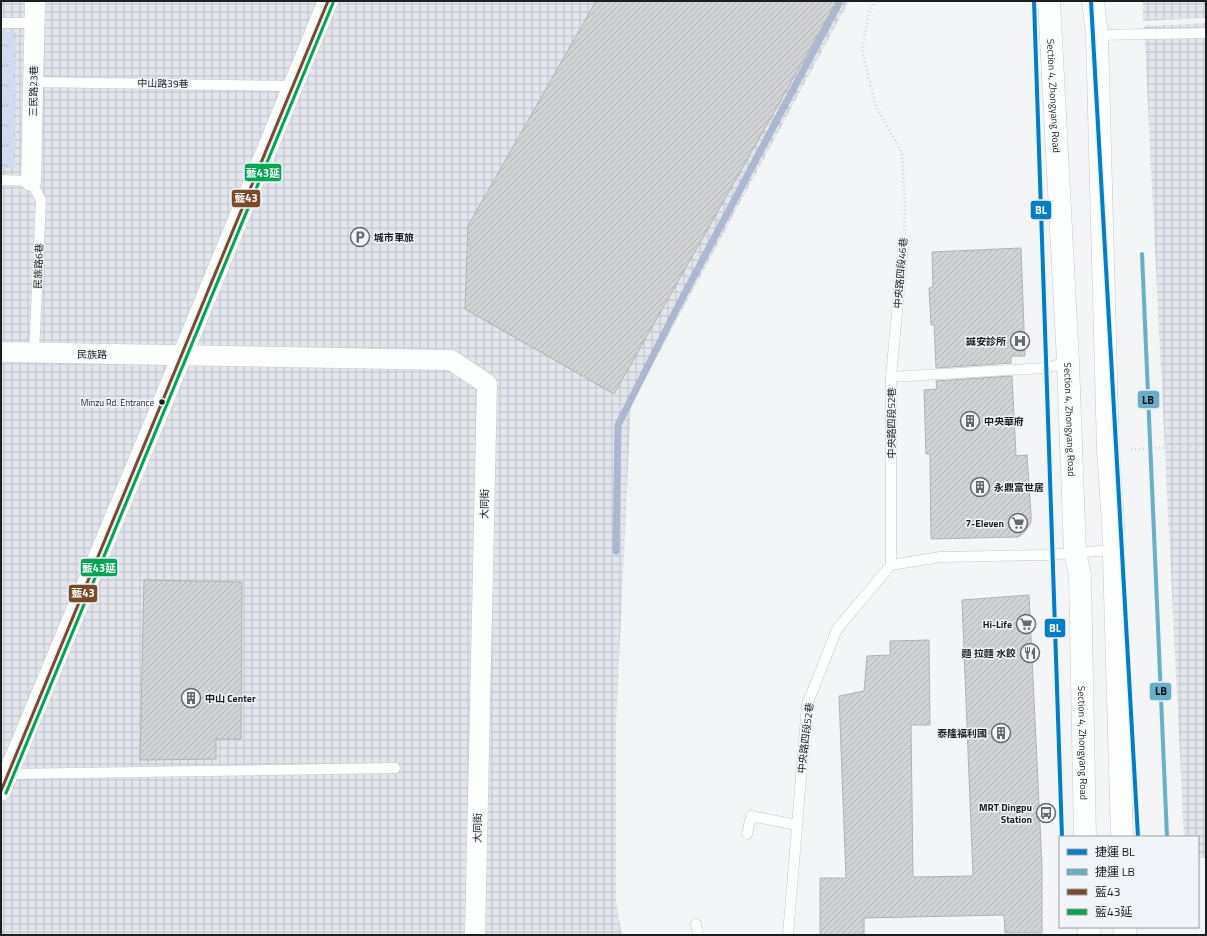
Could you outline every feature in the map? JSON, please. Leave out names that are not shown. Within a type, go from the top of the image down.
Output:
[{"type":"main road","name":"Section 4, Zhongyang Road","points":[[1049,1],[1068,362],[1075,553],[1080,575],[1085,836]]},
{"type":"main road","points":[[1093,1],[1097,35],[1108,450],[1113,522],[1122,836]]},
{"type":"street","name":"三民路23巷","points":[[31,181],[35,1]]},
{"type":"street","points":[[4,782],[328,1]]},
{"type":"street","name":"民族路","points":[[1,352],[182,356]]},
{"type":"street","name":"大同街","points":[[182,356],[451,360],[487,384],[475,935]]},
{"type":"lane","points":[[1,23],[34,23]]},
{"type":"lane","points":[[1097,35],[1206,33]]},
{"type":"lane","name":"中山路39巷","points":[[33,82],[293,86]]},
{"type":"lane","points":[[1,180],[31,181]]},
{"type":"lane","name":"民族路6巷","points":[[31,181],[41,200],[34,353]]},
{"type":"lane","name":"中央路四段46巷","points":[[890,377],[903,248]]},
{"type":"lane","points":[[890,377],[1045,368],[1068,362]]},
{"type":"lane","name":"中央路四段52巷","points":[[788,935],[807,705],[837,629],[891,565],[890,377]]},
{"type":"lane","points":[[891,565],[940,557],[1045,555],[1113,550]]},
{"type":"lane","points":[[4,782],[395,768]]},
{"type":"lane","points":[[747,834],[751,816],[797,825]]},
{"type":"lane","points":[[696,924],[698,935]]},
{"type":"path","name":"中央路四段46巷","points":[[876,1],[869,12],[862,51],[876,106],[902,153],[905,208],[903,248]]},
{"type":"path","points":[[1108,450],[1206,446]]},
{"type":"shaded area","points":[[1,1],[849,1],[631,405],[616,725],[616,903],[622,935],[1,935]]},
{"type":"shaded area","points":[[1143,1],[1206,1],[1206,18],[1143,21]]},
{"type":"shaded area","points":[[1206,23],[1206,858],[1199,858],[1199,836],[1184,836],[1144,26]]},
{"type":"green space","points":[[1,32],[16,32],[15,168],[1,168]]},
{"type":"building","points":[[596,1],[837,1],[614,394],[465,309],[468,226]]},
{"type":"building","points":[[1021,248],[1025,356],[1011,356],[1011,363],[936,368],[934,325],[931,325],[929,288],[933,287],[932,252]]},
{"type":"building","points":[[1012,376],[1016,456],[1027,455],[1031,522],[1024,533],[1018,537],[931,539],[930,454],[926,454],[924,390],[937,389],[936,381]]},
{"type":"building","name":"中山 Center","points":[[144,580],[242,582],[241,739],[216,739],[216,759],[140,760]]},
{"type":"building","points":[[1029,595],[1042,866],[1042,933],[1005,933],[1004,915],[864,918],[864,935],[820,935],[820,878],[846,878],[839,696],[864,691],[867,656],[890,655],[890,641],[929,640],[930,725],[911,725],[913,877],[973,876],[962,600]]},
{"type":"waterway","points":[[616,551],[618,425],[676,310],[840,1]]},
{"type":"metro line","name":"BL","points":[[1034,1],[1062,836]]},
{"type":"metro line","name":"BL","points":[[1091,1],[1138,836]]},
{"type":"metro line","name":"LB","points":[[1142,254],[1167,836]]},
{"type":"transit line","name":"藍43","points":[[1,791],[328,1]]},
{"type":"transit line","name":"藍43延","points":[[6,793],[333,3]]},
{"type":"place","name":"城市車旅","points":[[360,237]]},
{"type":"place","name":"誠安診所","points":[[1020,341]]},
{"type":"place","name":"Minzu Rd. Entrance","points":[[162,402]]},
{"type":"place","name":"中央華府","points":[[970,421]]},
{"type":"place","name":"永鼎富世居","points":[[980,487]]},
{"type":"place","name":"7-Eleven","points":[[1018,523]]},
{"type":"place","name":"Hi-Life","points":[[1026,624]]},
{"type":"place","name":"麵 拉麵 水餃","points":[[1030,653]]},
{"type":"place","name":"中山 Center","points":[[191,698]]},
{"type":"place","name":"泰隆福利國","points":[[1001,733]]},
{"type":"place","name":"MRT Dingpu Station","points":[[1046,813]]}]
